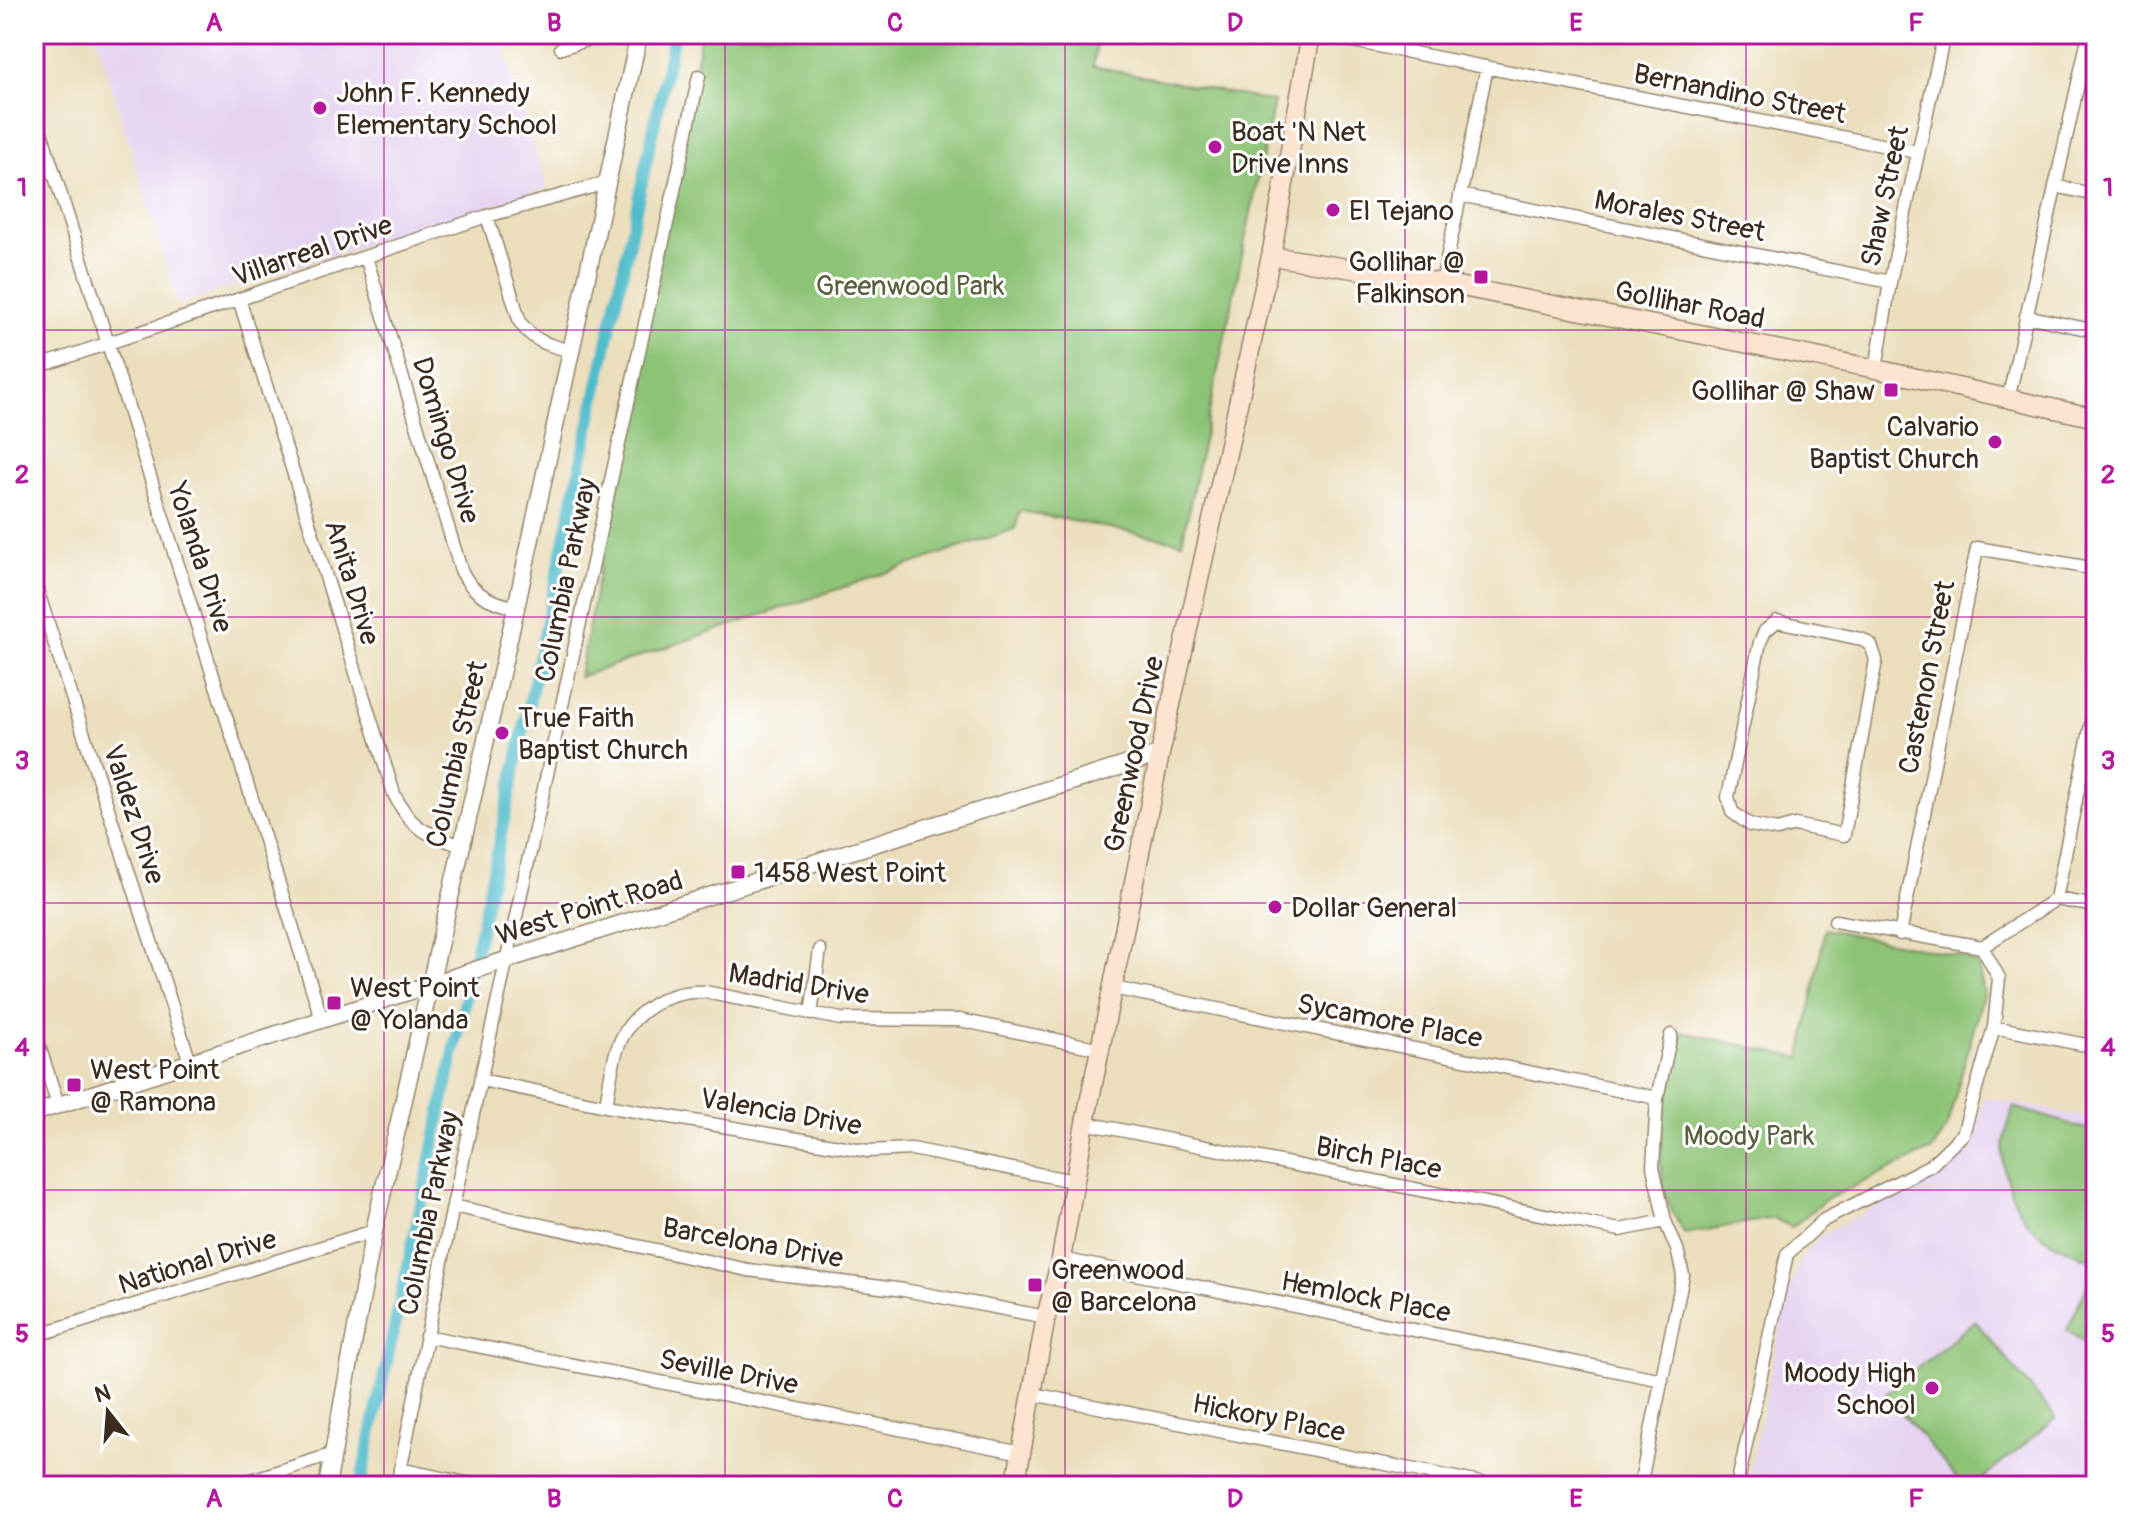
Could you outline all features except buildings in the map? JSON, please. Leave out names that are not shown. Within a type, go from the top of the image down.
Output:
[{"type":"main road","name":"Greenwood Drive","points":[[1015,1486],[1046,1317],[1061,1259],[1073,1181],[1160,754],[1271,256],[1314,34]]},
{"type":"main road","name":"Gollihar Road","points":[[1271,256],[1442,283],[1876,369],[2096,418]]},
{"type":"street","points":[[561,48],[604,34]]},
{"type":"street","points":[[614,34],[638,36]]},
{"type":"street","name":"Bernandino Street","points":[[1314,34],[1917,152]]},
{"type":"street","name":"Shaw Street","points":[[1876,369],[1890,282],[1944,34]]},
{"type":"street","points":[[2008,400],[2089,34]]},
{"type":"street","name":"Columbia Street","points":[[327,1486],[374,1231],[437,983],[462,846],[638,36]]},
{"type":"street","points":[[1442,283],[1487,67]]},
{"type":"street","name":"Columbia Parkway","points":[[397,1486],[481,1080],[499,962],[699,76]]},
{"type":"street","name":"Yolanda Drive","points":[[34,110],[322,1020]]},
{"type":"street","name":"Villarreal Drive","points":[[34,368],[487,216],[606,183]]},
{"type":"street","points":[[2055,186],[2096,195]]},
{"type":"street","name":"Morales Street","points":[[1460,195],[1890,282]]},
{"type":"street","points":[[487,216],[520,322],[526,332],[541,343],[571,351]]},
{"type":"street","name":"Domingo Drive","points":[[366,257],[461,570],[475,592],[486,599],[516,608]]},
{"type":"street","name":"Anita Drive","points":[[239,299],[394,794],[402,811],[423,832],[462,846]]},
{"type":"street","points":[[2026,316],[2096,331]]},
{"type":"street","name":"Castenon Street","points":[[1900,934],[1977,548],[2096,569]]},
{"type":"street","name":"Valdez Drive","points":[[34,580],[190,1062]]},
{"type":"street","points":[[1777,621],[1861,639],[1871,645],[1876,660],[1844,835],[1795,825],[1777,830],[1750,825],[1732,812],[1728,797],[1760,642],[1765,631],[1777,621]]},
{"type":"street","points":[[2056,899],[2096,700]]},
{"type":"street","name":"West Point Road","points":[[34,1113],[499,962],[1160,754]]},
{"type":"street","points":[[1835,921],[1982,947],[2056,899],[2096,906]]},
{"type":"street","points":[[1737,1486],[1787,1254],[1824,1220],[1931,1165],[1963,1134],[1994,1027],[1999,978],[1982,947]]},
{"type":"street","points":[[811,1014],[820,950]]},
{"type":"street","name":"Sycamore Place","points":[[1113,988],[1657,1098]]},
{"type":"street","name":"Madrid Drive","points":[[606,1106],[617,1049],[626,1029],[642,1012],[672,995],[705,992],[811,1014],[871,1020],[959,1020],[1101,1049]]},
{"type":"street","points":[[1994,1027],[2096,1047]]},
{"type":"street","points":[[34,1030],[58,1105]]},
{"type":"street","points":[[1640,1486],[1683,1275],[1677,1249],[1665,1221],[1653,1167],[1657,1098],[1671,1035]]},
{"type":"street","name":"Valencia Drive","points":[[481,1080],[606,1106],[868,1151],[912,1149],[1073,1181]]},
{"type":"street","name":"Birch Place","points":[[1085,1123],[1620,1230],[1665,1221]]},
{"type":"street","name":"Barcelona Drive","points":[[453,1206],[748,1270],[904,1290],[1046,1317]]},
{"type":"street","name":"National Drive","points":[[34,1336],[374,1231]]},
{"type":"street","name":"Hemlock Place","points":[[1061,1259],[1662,1380]]},
{"type":"street","name":"Seville Drive","points":[[426,1336],[1022,1453]]},
{"type":"street","name":"Hickory Place","points":[[1033,1394],[1496,1486]]},
{"type":"street","points":[[232,1486],[334,1454]]},
{"type":"street","points":[[400,1469],[480,1486]]},
{"type":"shaded area","name":"John F. Kennedy Elementary School","points":[[95,34],[498,34],[547,188],[178,304]]},
{"type":"shaded area","name":"Moody High School","points":[[1984,1097],[2096,1119],[2096,1486],[1747,1486],[1788,1291],[1801,1259],[1821,1235],[1939,1173],[1975,1134]]},
{"type":"green space","name":"Greenwood Park","points":[[701,34],[1099,34],[1093,66],[1274,102],[1182,542],[1020,511],[1015,529],[579,677]]},
{"type":"green space","name":"Moody Park","points":[[1825,929],[1961,956],[1977,964],[1984,991],[1946,1130],[1932,1150],[1825,1200],[1792,1227],[1773,1218],[1685,1234],[1665,1194],[1661,1169],[1665,1110],[1682,1032],[1801,1058]]},
{"type":"green space","points":[[2014,1107],[2096,1132],[2096,1248],[2092,1260],[2037,1232],[2015,1201],[2003,1159],[2004,1139]]},
{"type":"green space","points":[[2096,1266],[2096,1352],[2067,1330]]},
{"type":"green space","points":[[1975,1321],[2056,1418],[1974,1486],[1963,1486],[1886,1394]]},
{"type":"waterway","points":[[360,1486],[674,34]]},
{"type":"place","name":"John F. Kennedy Elementary School","points":[[320,108]]},
{"type":"place","name":"Boat 'N Net Drive Inns","points":[[1215,147]]},
{"type":"place","name":"El Tejano","points":[[1333,210]]},
{"type":"place","name":"Gollihar @ Falkinson","points":[[1481,277]]},
{"type":"place","name":"Gollihar @ Shaw","points":[[1891,390]]},
{"type":"place","name":"Calvario Baptist Church","points":[[1995,442]]},
{"type":"place","name":"True Faith Baptist Church","points":[[502,733]]},
{"type":"place","name":"1458 West Point","points":[[738,872]]},
{"type":"place","name":"Dollar General","points":[[1275,907]]},
{"type":"place","name":"West Point @ Yolanda","points":[[334,1003]]},
{"type":"place","name":"West Point @ Ramona","points":[[74,1085]]},
{"type":"place","name":"Greenwood @ Barcelona","points":[[1035,1285]]},
{"type":"place","name":"Moody High School","points":[[1932,1388]]}]
